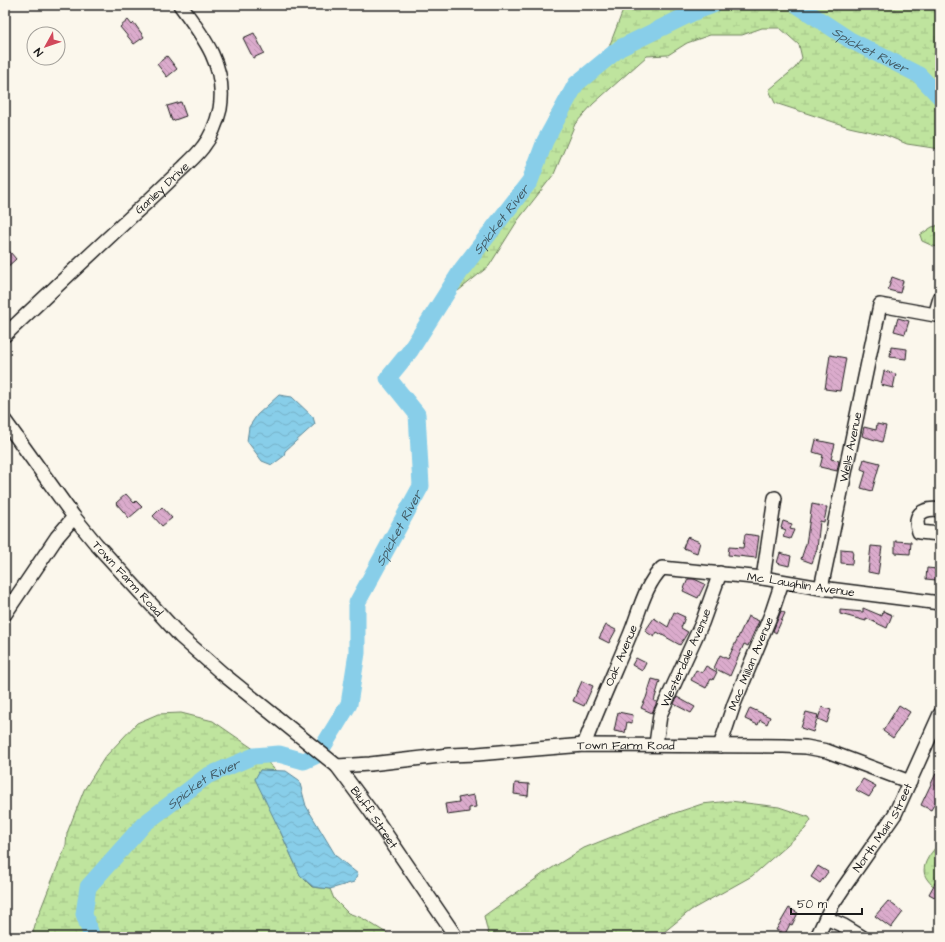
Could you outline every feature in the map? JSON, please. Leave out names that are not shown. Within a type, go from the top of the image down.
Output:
[{"type":"street","name":"Ganley Drive","points":[[5,335],[169,181],[202,149],[208,140],[220,110],[220,77],[214,56],[207,42],[180,5]]},
{"type":"street","name":"Wells Avenue","points":[[821,588],[880,305],[935,315],[940,298]]},
{"type":"street","name":"Town Farm Road","points":[[5,421],[74,517],[128,581],[181,638],[274,715]]},
{"type":"street","points":[[763,578],[775,498]]},
{"type":"street","points":[[940,510],[925,510],[919,515],[916,521],[918,532],[940,534]]},
{"type":"street","points":[[5,614],[57,537],[74,517]]},
{"type":"street","name":"Mc Laughlin Avenue","points":[[662,568],[763,578],[821,588],[940,603]]},
{"type":"street","name":"Oak Avenue","points":[[584,745],[630,636],[645,596],[654,576],[662,568]]},
{"type":"street","name":"Westerdale Avenue","points":[[656,744],[660,715],[699,629],[720,573]]},
{"type":"street","name":"Mac Millan Avenue","points":[[720,746],[734,704],[772,612],[782,582]]},
{"type":"street","name":"North Main Street","points":[[817,937],[844,887],[895,814],[940,714]]},
{"type":"street","name":"Bluff Street","points":[[274,715],[337,766],[377,821],[456,937]]},
{"type":"street","name":"Town Farm Road","points":[[337,766],[584,745],[656,744],[784,746],[817,749],[910,782]]},
{"type":"street","points":[[826,918],[844,926],[862,937]]},
{"type":"green space","points":[[625,5],[940,5],[940,149],[907,144],[885,135],[849,127],[775,103],[769,90],[795,68],[802,58],[799,45],[780,28],[762,28],[742,35],[710,35],[687,43],[668,55],[647,56],[593,104],[575,124],[554,174],[518,220],[489,266],[458,291],[457,282],[490,244],[512,206],[550,115],[558,103],[594,74],[604,60]]},
{"type":"green space","points":[[940,225],[940,247],[933,246],[922,241],[920,235],[932,227]]},
{"type":"green space","points":[[181,713],[213,721],[258,752],[276,771],[260,770],[281,833],[300,875],[312,887],[330,889],[334,899],[348,913],[362,918],[393,937],[32,937],[36,921],[66,845],[67,833],[84,790],[105,757],[137,723],[158,714]]},
{"type":"green space","points":[[730,801],[779,807],[809,817],[811,820],[805,829],[752,876],[691,910],[658,937],[492,937],[488,933],[484,916],[544,873],[584,848],[654,820],[702,804]]},
{"type":"green space","points":[[940,843],[940,892],[928,881],[924,869],[925,864],[933,850]]},
{"type":"water","points":[[279,395],[292,397],[313,417],[315,424],[285,451],[284,456],[272,465],[262,461],[247,441],[249,427],[257,415]]},
{"type":"water","points":[[260,770],[286,771],[299,780],[306,806],[336,856],[358,874],[354,882],[330,889],[313,887],[300,875],[255,779]]},
{"type":"building","points":[[128,20],[132,25],[134,23],[144,37],[134,44],[120,27]]},
{"type":"building","points":[[254,33],[264,53],[253,58],[243,38]]},
{"type":"building","points":[[167,56],[177,69],[167,77],[157,64]]},
{"type":"building","points":[[181,102],[186,116],[172,121],[167,106]]},
{"type":"building","points":[[5,246],[16,259],[5,269]]},
{"type":"building","points":[[892,277],[903,281],[900,293],[888,290]]},
{"type":"building","points":[[898,318],[909,321],[905,334],[894,331]]},
{"type":"building","points":[[891,347],[907,349],[906,359],[890,357]]},
{"type":"building","points":[[830,355],[846,358],[840,391],[825,389]]},
{"type":"building","points":[[884,371],[896,374],[893,388],[881,385]]},
{"type":"building","points":[[877,424],[886,426],[882,442],[862,436],[864,427],[876,430]]},
{"type":"building","points":[[816,440],[835,444],[831,459],[839,461],[837,471],[820,467],[823,455],[813,452]]},
{"type":"building","points":[[864,459],[880,463],[872,491],[861,488],[866,471],[861,469]]},
{"type":"building","points":[[126,494],[134,503],[136,501],[142,507],[129,518],[116,503]]},
{"type":"building","points":[[812,504],[827,507],[824,522],[820,521],[817,549],[812,563],[801,559],[806,544]]},
{"type":"building","points":[[162,507],[172,518],[162,526],[153,516]]},
{"type":"building","points":[[783,521],[792,524],[790,529],[794,530],[790,539],[783,537],[786,530],[781,528]]},
{"type":"building","points":[[745,534],[759,536],[756,558],[728,555],[729,547],[743,548]]},
{"type":"building","points":[[687,537],[700,542],[697,553],[683,548]]},
{"type":"building","points":[[895,541],[911,542],[910,554],[895,553]]},
{"type":"building","points":[[871,546],[882,547],[878,574],[868,572]]},
{"type":"building","points":[[841,549],[853,550],[852,564],[841,563]]},
{"type":"building","points":[[780,553],[791,556],[789,566],[777,563]]},
{"type":"building","points":[[927,568],[937,569],[936,580],[926,579]]},
{"type":"building","points":[[688,579],[694,579],[705,584],[698,598],[683,591]]},
{"type":"building","points":[[863,608],[882,616],[883,611],[892,615],[887,628],[866,618],[866,621],[840,614],[840,610],[863,612]]},
{"type":"building","points":[[781,611],[785,613],[776,633],[773,631]]},
{"type":"building","points":[[674,612],[685,617],[681,628],[688,632],[680,645],[657,632],[654,637],[645,631],[654,618],[668,627]]},
{"type":"building","points":[[748,616],[759,621],[748,646],[744,644],[730,676],[714,668],[720,655],[728,659]]},
{"type":"building","points":[[606,625],[616,630],[609,643],[599,638]]},
{"type":"building","points":[[636,658],[646,663],[642,671],[632,665]]},
{"type":"building","points":[[706,666],[717,672],[713,680],[711,679],[706,688],[691,680],[696,670],[702,673]]},
{"type":"building","points":[[652,679],[660,681],[654,701],[657,702],[652,713],[641,708]]},
{"type":"building","points":[[582,681],[593,686],[584,706],[573,701]]},
{"type":"building","points":[[677,697],[695,707],[691,713],[674,704]]},
{"type":"building","points":[[899,705],[910,712],[893,738],[883,731]]},
{"type":"building","points":[[822,707],[831,710],[827,723],[818,719]]},
{"type":"building","points":[[750,708],[770,717],[767,724],[760,720],[758,725],[745,719]]},
{"type":"building","points":[[618,712],[633,715],[632,723],[627,722],[625,733],[614,731]]},
{"type":"building","points":[[806,712],[818,715],[813,732],[801,728]]},
{"type":"building","points":[[940,765],[940,805],[935,803],[931,810],[921,805]]},
{"type":"building","points":[[863,779],[876,786],[869,797],[856,790]]},
{"type":"building","points":[[515,783],[529,784],[528,796],[514,794]]},
{"type":"building","points":[[474,795],[476,807],[469,808],[469,812],[447,815],[445,804],[459,802],[458,798]]},
{"type":"building","points":[[818,866],[828,872],[820,883],[811,877]]},
{"type":"building","points":[[940,874],[940,900],[929,894]]},
{"type":"building","points":[[888,901],[903,912],[891,928],[875,916]]},
{"type":"building","points":[[789,908],[798,913],[792,925],[790,924],[785,934],[776,930]]},
{"type":"waterway","name":"Spicket River","points":[[92,937],[84,914],[88,887],[144,824],[207,776],[254,756],[279,754],[304,761],[315,756],[324,745],[349,704],[357,653],[357,603],[421,486],[417,414],[388,378],[410,351],[462,269],[530,181],[545,141],[576,84],[620,48],[694,12],[713,5]]},
{"type":"waterway","name":"Spicket River","points":[[797,5],[850,40],[919,75],[940,97]]}]
